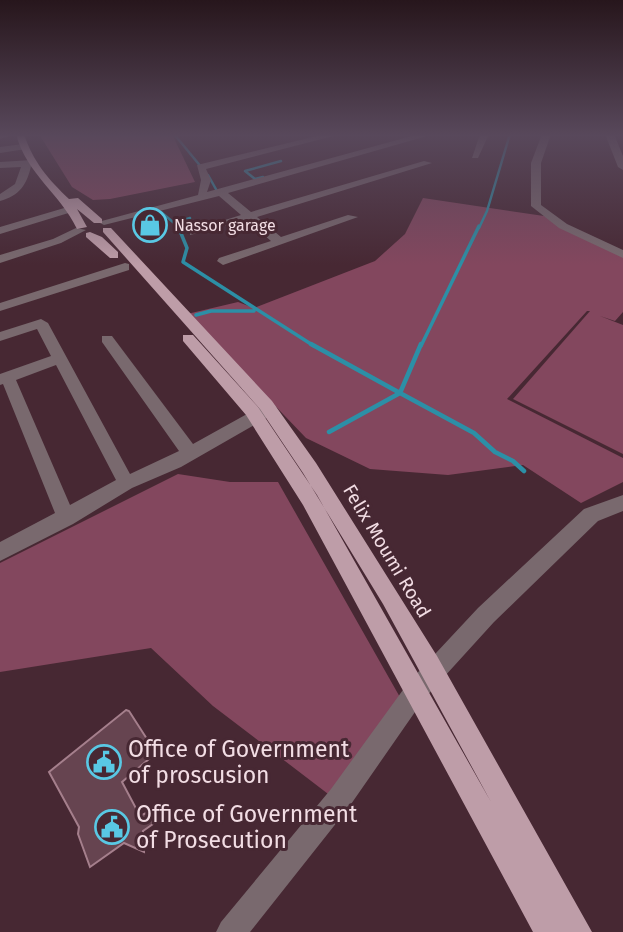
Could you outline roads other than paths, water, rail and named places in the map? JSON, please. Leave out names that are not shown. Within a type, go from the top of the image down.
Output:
[{"type":"main road","name":"Felix Moumi Road","points":[[42,177],[78,217],[94,228],[125,267],[151,289]]},
{"type":"main road","name":"Felix Moumi Road","points":[[53,177],[94,228],[262,412],[342,517],[433,673],[577,932]]},
{"type":"main road","name":"Felix Moumi Road","points":[[262,412],[549,932]]},
{"type":"street","points":[[4,197],[24,177]]},
{"type":"street","points":[[204,197],[202,193],[205,177]]},
{"type":"street","points":[[0,259],[130,217],[267,177]]},
{"type":"street","points":[[194,233],[378,177]]},
{"type":"street","points":[[535,177],[536,206],[563,226],[623,254]]},
{"type":"street","points":[[220,192],[278,241]]},
{"type":"street","points":[[0,231],[71,209]]},
{"type":"street","points":[[223,261],[352,217]]},
{"type":"street","points":[[0,307],[125,267]]},
{"type":"street","points":[[0,337],[41,323],[126,483]]},
{"type":"street","points":[[107,339],[190,453]]},
{"type":"street","points":[[60,358],[4,379],[66,518]]},
{"type":"street","points":[[1,548],[66,518],[126,483],[190,453],[262,412]]},
{"type":"street","points":[[231,932],[340,798],[416,691],[486,615],[591,515],[623,503]]},
{"type":"waterway","points":[[209,177],[217,191]]},
{"type":"waterway","points":[[253,177],[261,177]]},
{"type":"waterway","points":[[479,228],[497,177]]},
{"type":"waterway","points":[[161,212],[174,223]]},
{"type":"waterway","points":[[174,223],[190,218]]},
{"type":"waterway","points":[[174,223],[178,226]]},
{"type":"waterway","points":[[178,226],[187,248],[183,262],[314,346]]},
{"type":"waterway","points":[[421,346],[479,226]]},
{"type":"waterway","points":[[196,315],[211,311],[254,311]]},
{"type":"waterway","points":[[311,344],[400,393]]},
{"type":"waterway","points":[[400,393],[421,344]]},
{"type":"waterway","points":[[329,432],[400,393]]},
{"type":"waterway","points":[[400,393],[474,433],[495,452],[513,461],[524,471]]},
{"type":"place","name":"Nassor garage","points":[[150,225]]},
{"type":"place","name":"Office of Government of proscusion","points":[[104,762]]},
{"type":"place","name":"Office of Government of Prosecution","points":[[112,827]]}]
